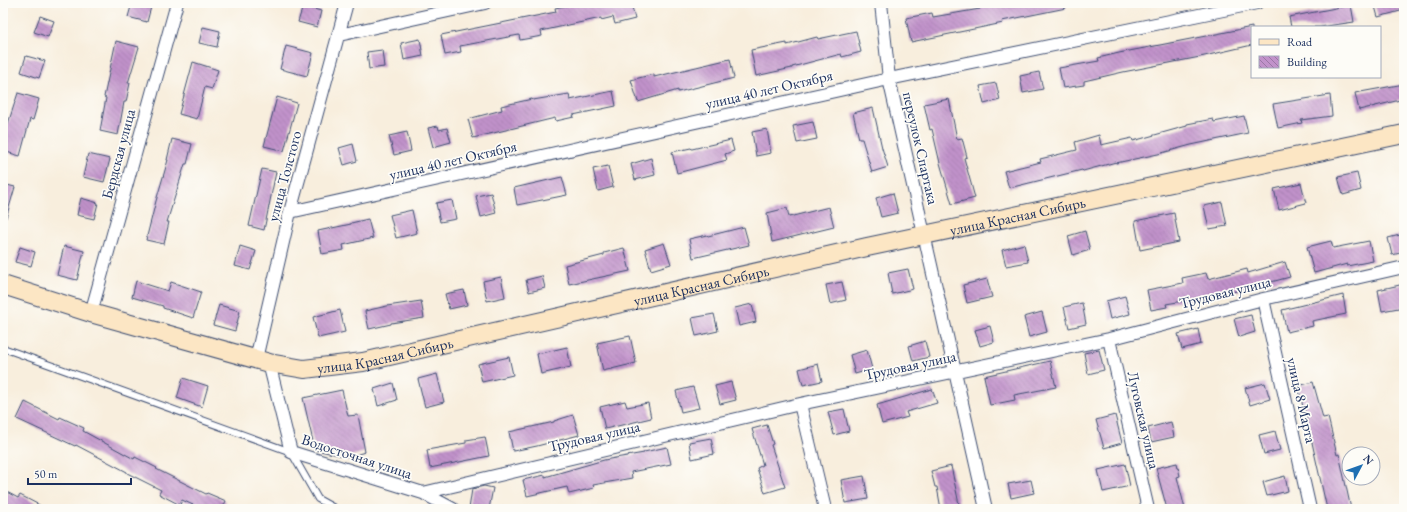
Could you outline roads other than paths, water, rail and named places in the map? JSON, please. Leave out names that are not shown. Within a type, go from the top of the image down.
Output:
[{"type":"main road","name":"улица Красная Сибирь","points":[[3,285],[91,313],[262,361],[304,370],[363,362],[925,234],[1404,134]]},
{"type":"street","name":"Бердская улица","points":[[91,313],[177,3]]},
{"type":"street","name":"улица Толстого","points":[[262,361],[290,212],[347,3]]},
{"type":"street","points":[[339,35],[485,3]]},
{"type":"street","name":"переулок Спартака","points":[[881,3],[889,79],[986,509]]},
{"type":"street","name":"улица 40 лет Октября","points":[[290,212],[889,79],[1257,3]]},
{"type":"street","name":"Трудовая улица","points":[[423,493],[800,404],[1109,339],[1263,299],[1404,267]]},
{"type":"street","name":"улица 8 Марта","points":[[1263,299],[1310,509]]},
{"type":"street","name":"Луговская улица","points":[[1109,339],[1148,509]]},
{"type":"street","name":"Водосточная улица","points":[[262,361],[291,452],[423,493],[451,509]]},
{"type":"street","points":[[800,404],[824,509]]},
{"type":"lane","points":[[3,348],[291,452],[318,499],[336,509]]}]
